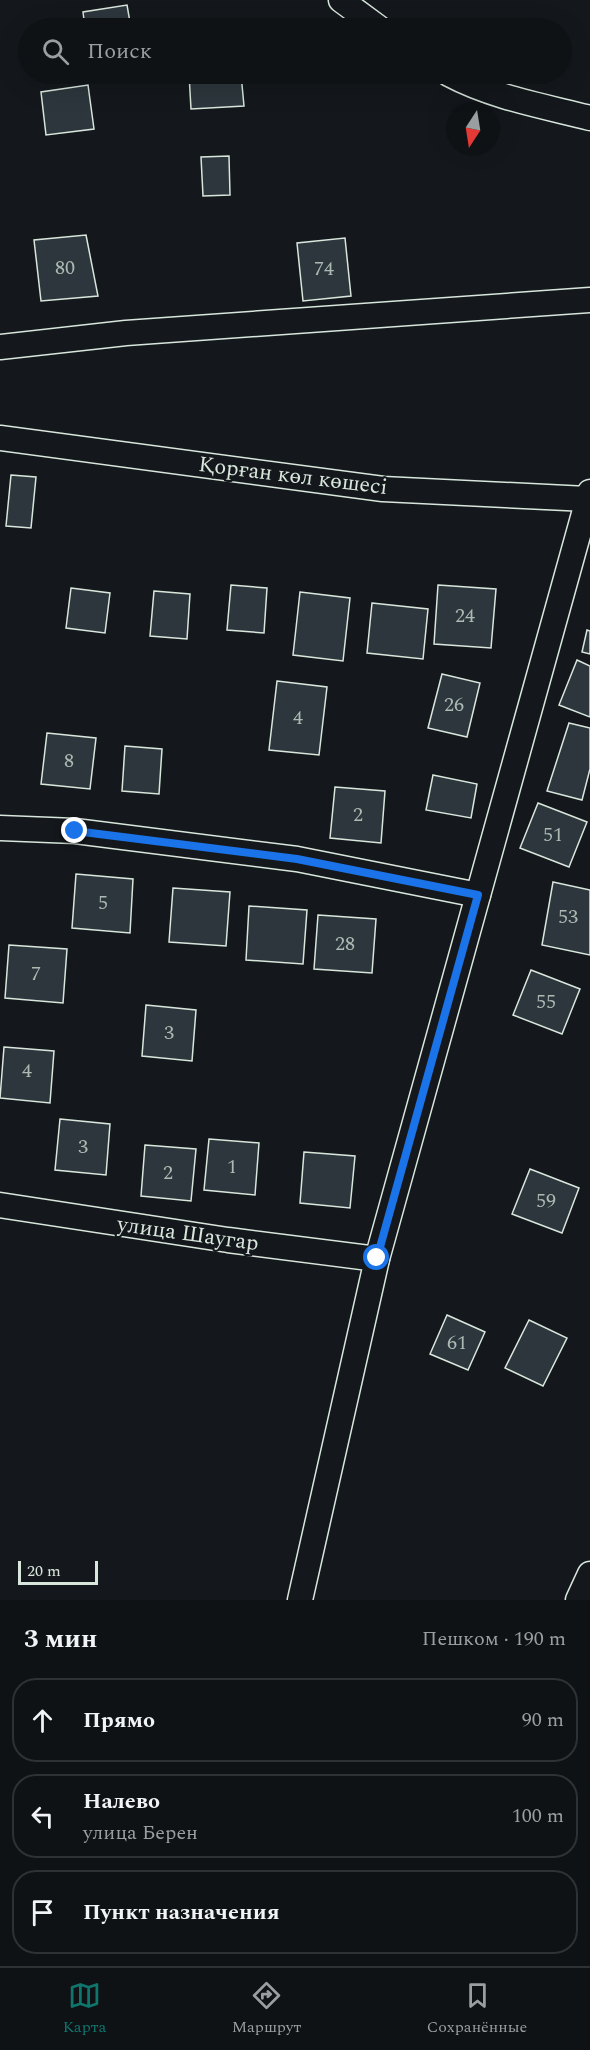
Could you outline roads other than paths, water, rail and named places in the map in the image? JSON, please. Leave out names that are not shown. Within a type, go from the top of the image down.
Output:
[{"type":"street","points":[[341,0],[365,18]]},
{"type":"street","points":[[475,84],[515,99],[590,118]]},
{"type":"street","points":[[0,347],[126,333],[590,300]]},
{"type":"street","name":"Қорған көл көшесі","points":[[0,438],[383,489],[589,495]]},
{"type":"street","points":[[300,1600],[377,1258],[589,495]]},
{"type":"street","points":[[0,828],[75,831],[297,859],[478,895]]},
{"type":"street","name":"улица Шаугар","points":[[0,1205],[228,1240],[377,1258]]},
{"type":"street","points":[[578,1600],[590,1574]]}]
